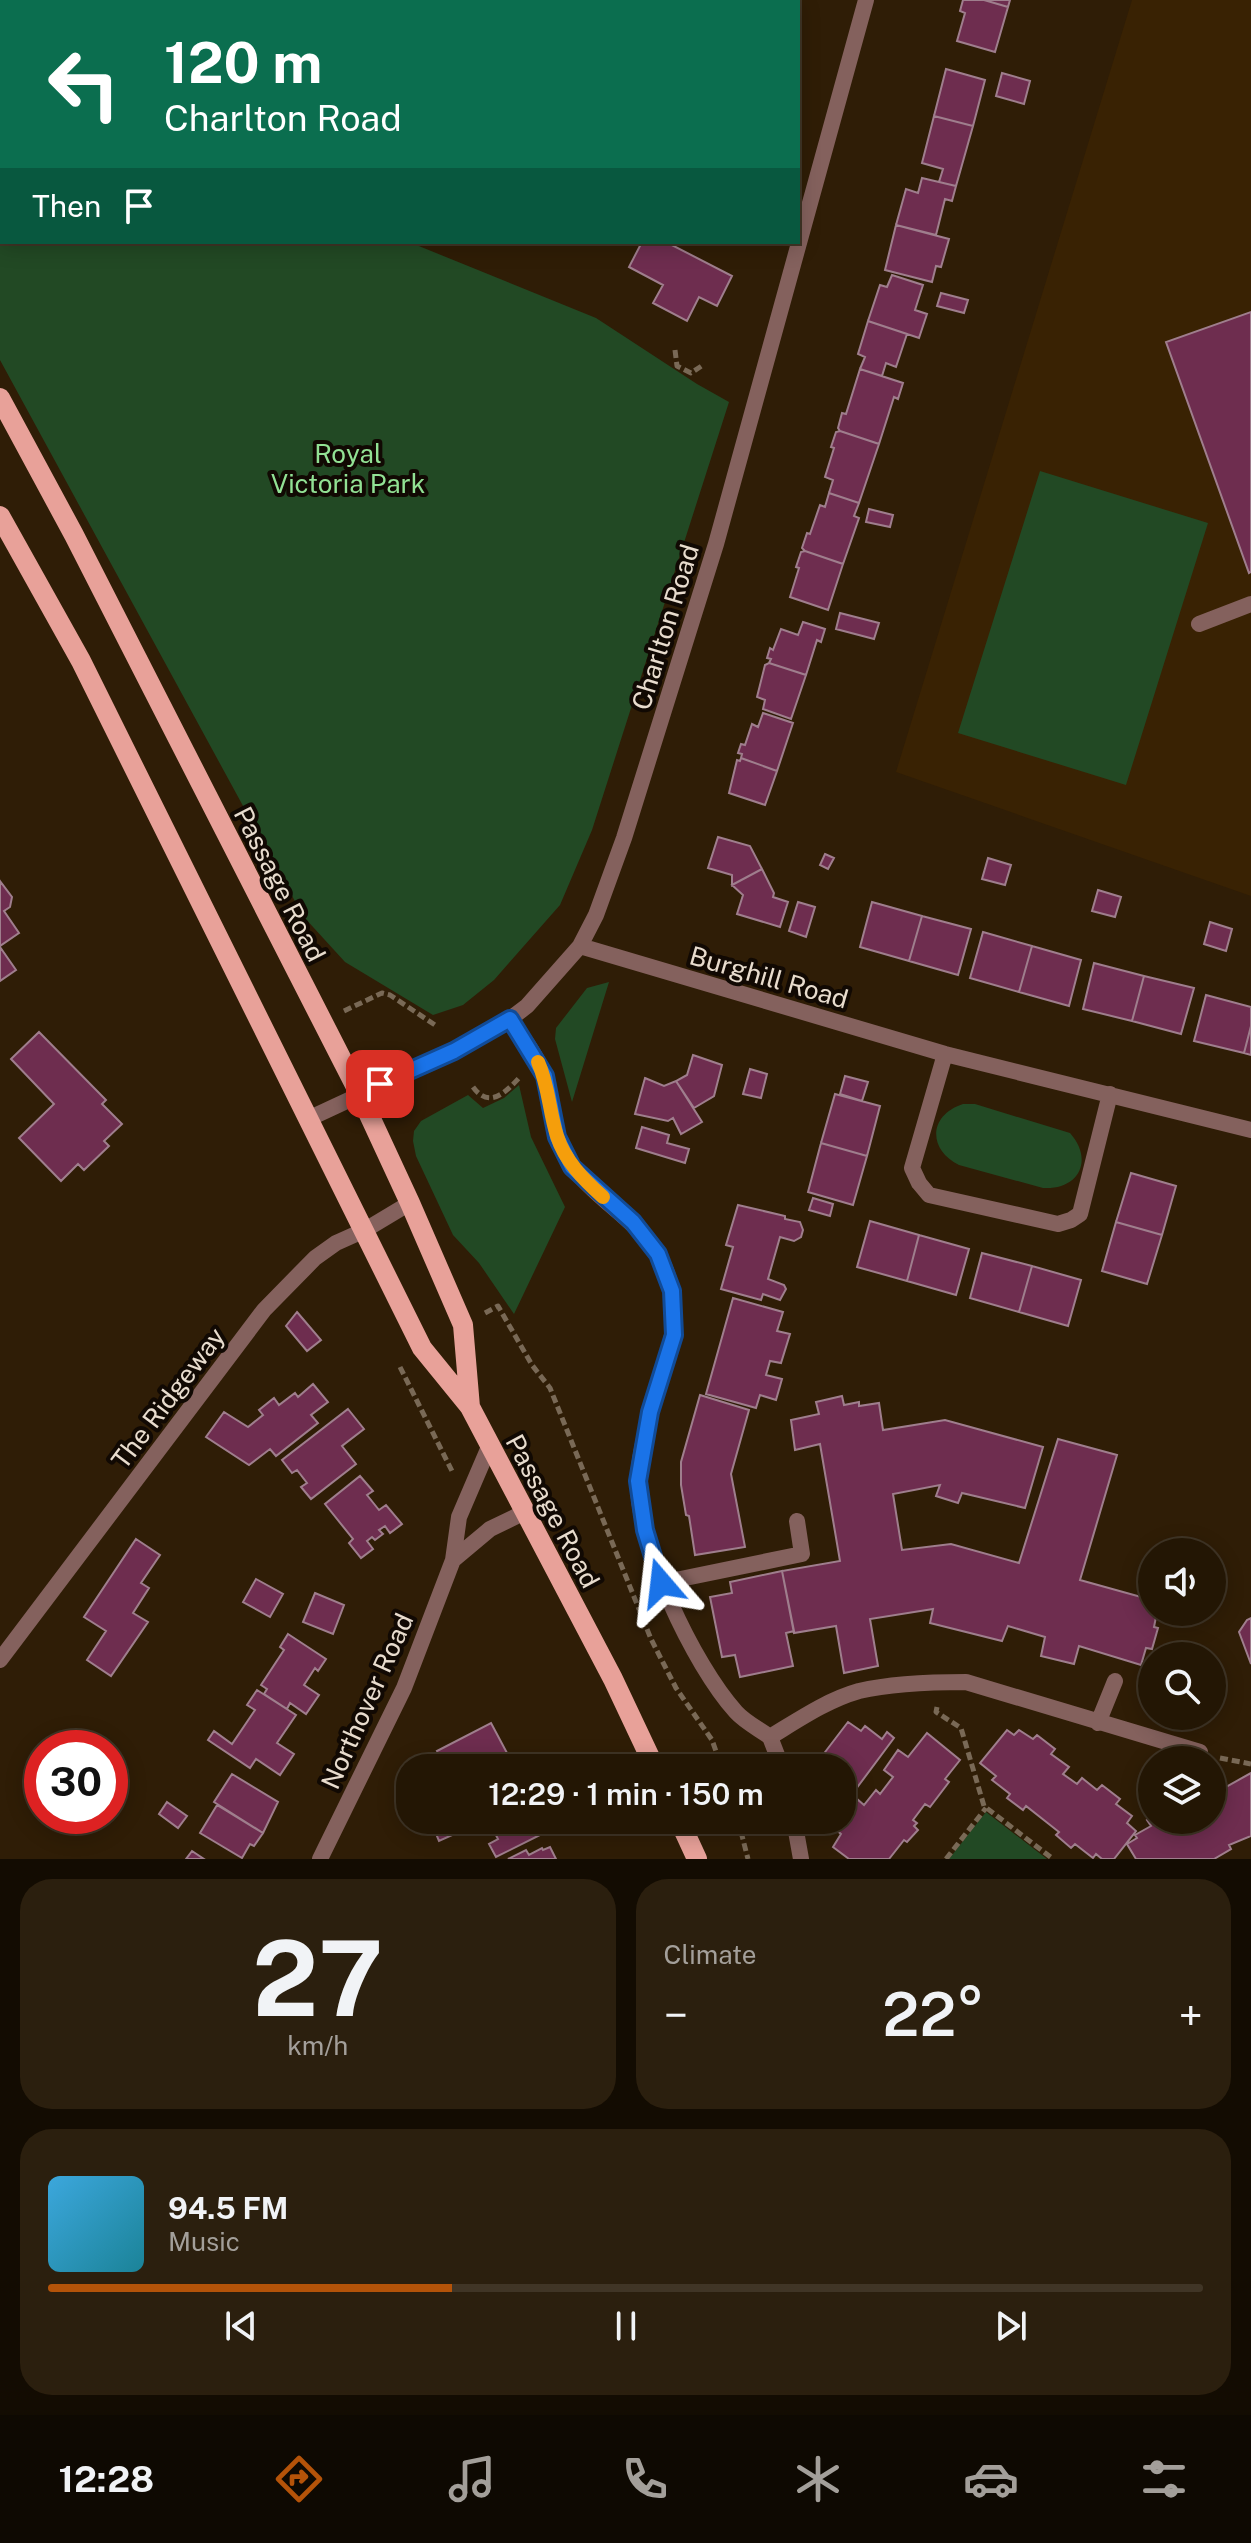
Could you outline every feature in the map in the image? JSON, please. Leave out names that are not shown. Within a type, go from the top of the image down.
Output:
[{"type":"main road","name":"Passage Road","points":[[0,398],[74,535],[359,1093],[463,1325],[470,1407]]},
{"type":"main road","name":"Passage Road","points":[[0,516],[88,674],[422,1348],[470,1407],[523,1513],[613,1679],[648,1754]]},
{"type":"main road","points":[[685,1834],[697,1859]]},
{"type":"street","name":"Charlton Road","points":[[800,239],[866,0]]},
{"type":"street","name":"Charlton Road","points":[[308,1119],[454,1051],[510,1019],[527,1006],[580,946],[596,915],[624,838],[716,544],[799,244]]},
{"type":"street","points":[[1199,624],[1251,604]]},
{"type":"street","name":"Burghill Road","points":[[580,946],[945,1054],[1251,1130]]},
{"type":"street","points":[[510,1019],[545,1076],[557,1137],[572,1167],[641,1233],[658,1254],[672,1291],[674,1335],[650,1412],[638,1481],[645,1530],[661,1583],[700,1660],[737,1713],[770,1737],[777,1754]]},
{"type":"street","points":[[945,1054],[912,1168],[929,1195],[1058,1224],[1071,1220],[1080,1214],[1110,1094]]},
{"type":"street","name":"The Ridgeway","points":[[0,1660],[264,1310],[315,1258],[336,1243],[410,1203]]},
{"type":"street","name":"Northover Road","points":[[320,1859],[404,1688],[453,1560],[459,1517],[489,1447]]},
{"type":"street","name":"Northover Road","points":[[453,1560],[490,1529],[523,1513]]},
{"type":"street","points":[[661,1583],[802,1554],[797,1521]]},
{"type":"street","points":[[1098,1723],[1115,1681]]},
{"type":"street","points":[[770,1737],[814,1710],[859,1691],[966,1682],[1179,1746]]},
{"type":"street","points":[[797,1834],[801,1859]]},
{"type":"path","points":[[675,350],[677,366],[691,373],[703,365]]},
{"type":"path","points":[[340,1013],[382,993],[390,995],[438,1027]]},
{"type":"path","points":[[473,1087],[486,1099],[495,1097],[510,1088],[537,1061]]},
{"type":"path","points":[[498,1306],[532,1365],[550,1388],[651,1639],[676,1688],[712,1740],[717,1754]]},
{"type":"path","points":[[397,1362],[452,1471],[468,1495]]},
{"type":"path","points":[[940,1682],[936,1712],[961,1728],[986,1808],[1053,1859]]},
{"type":"path","points":[[946,1859],[986,1808]]},
{"type":"path","points":[[742,1834],[748,1859]]},
{"type":"shaded area","points":[[1132,0],[1251,0],[1251,896],[896,772]]},
{"type":"green space","name":"Royal Victoria Park","points":[[0,244],[414,244],[596,318],[729,402],[592,830],[560,905],[494,980],[463,1005],[433,1015],[345,962],[303,916],[0,360]]},
{"type":"green space","points":[[1040,471],[1208,523],[1126,785],[958,733]]},
{"type":"green space","points":[[609,982],[572,1102],[555,1039],[556,1028],[587,988]]},
{"type":"green space","points":[[519,1085],[531,1137],[565,1207],[514,1314],[479,1263],[453,1235],[416,1156],[413,1141],[414,1131],[421,1121],[468,1095],[483,1108],[504,1098]]},
{"type":"green space","points":[[963,1104],[975,1104],[1070,1133],[1081,1153],[1079,1171],[1074,1179],[1066,1184],[1043,1188],[959,1165],[941,1150],[936,1133],[944,1116]]},
{"type":"green space","points":[[986,1812],[1047,1859],[949,1859]]},
{"type":"building","points":[[963,0],[984,0],[1008,7],[995,52],[957,41],[965,13],[960,11]]},
{"type":"building","points":[[984,0],[1010,0],[1008,7]]},
{"type":"building","points":[[946,69],[985,80],[973,126],[934,116]]},
{"type":"building","points":[[1002,73],[1030,81],[1024,104],[996,96]]},
{"type":"building","points":[[934,116],[973,126],[956,186],[939,182],[943,169],[922,163]]},
{"type":"building","points":[[922,178],[956,186],[952,201],[945,199],[936,235],[896,225],[906,189],[918,193]]},
{"type":"building","points":[[896,225],[949,239],[941,267],[936,266],[932,282],[885,270]]},
{"type":"building","points":[[641,244],[670,244],[732,276],[717,306],[699,297],[687,321],[653,303],[663,285],[629,267]]},
{"type":"building","points":[[892,275],[923,285],[915,310],[927,314],[919,338],[868,321],[880,285],[887,287]]},
{"type":"building","points":[[941,293],[968,300],[964,313],[937,306]]},
{"type":"building","points":[[1251,312],[1251,572],[1249,573],[1166,342]]},
{"type":"building","points":[[868,321],[907,334],[896,367],[886,363],[882,376],[860,369],[865,357],[858,354]]},
{"type":"building","points":[[860,369],[903,383],[898,399],[894,397],[879,444],[838,428],[842,413],[846,414]]},
{"type":"building","points":[[836,432],[879,444],[859,503],[829,493],[833,480],[825,477],[834,448],[831,447]]},
{"type":"building","points":[[829,493],[859,503],[854,516],[859,518],[843,564],[802,548],[820,505],[825,507]]},
{"type":"building","points":[[869,509],[893,515],[890,527],[866,522]]},
{"type":"building","points":[[801,552],[843,564],[828,610],[790,597],[799,568],[796,567]]},
{"type":"building","points":[[840,613],[879,623],[874,639],[836,629]]},
{"type":"building","points":[[803,622],[825,629],[821,642],[817,640],[806,675],[769,663],[770,648],[773,650],[781,629],[798,635]]},
{"type":"building","points":[[769,663],[806,675],[791,719],[763,709],[765,700],[757,697],[765,665]]},
{"type":"building","points":[[763,713],[793,723],[777,771],[741,758],[742,754],[738,753],[741,744],[745,745],[752,724],[758,727]]},
{"type":"building","points":[[741,758],[777,771],[765,805],[729,793],[737,760]]},
{"type":"building","points":[[718,837],[750,846],[762,869],[732,885],[732,875],[708,868]]},
{"type":"building","points":[[825,854],[834,858],[828,869],[820,865]]},
{"type":"building","points":[[988,858],[1011,865],[1005,885],[982,879]]},
{"type":"building","points":[[762,869],[773,897],[788,902],[780,927],[737,914],[743,895],[732,885]]},
{"type":"building","points":[[0,881],[12,897],[10,907],[4,911],[19,933],[0,946]]},
{"type":"building","points":[[1098,890],[1121,897],[1115,917],[1092,911]]},
{"type":"building","points":[[798,902],[815,907],[806,937],[789,931]]},
{"type":"building","points":[[872,902],[922,916],[909,961],[860,947]]},
{"type":"building","points":[[922,916],[971,929],[958,975],[909,961]]},
{"type":"building","points":[[1210,922],[1232,929],[1226,951],[1204,944]]},
{"type":"building","points":[[983,932],[1032,946],[1019,992],[970,978]]},
{"type":"building","points":[[1032,946],[1081,960],[1069,1006],[1019,992]]},
{"type":"building","points":[[0,947],[16,970],[0,981]]},
{"type":"building","points":[[1094,963],[1144,976],[1132,1021],[1083,1009]]},
{"type":"building","points":[[1144,976],[1194,988],[1181,1034],[1132,1021]]},
{"type":"building","points":[[1206,995],[1251,1007],[1251,1026],[1244,1053],[1194,1041]]},
{"type":"building","points":[[1251,1026],[1251,1055],[1244,1053]]},
{"type":"building","points":[[39,1032],[106,1100],[102,1104],[122,1124],[104,1141],[109,1146],[84,1170],[78,1164],[61,1181],[19,1138],[54,1104],[11,1059]]},
{"type":"building","points":[[693,1055],[722,1065],[714,1096],[694,1108],[676,1081],[687,1075]]},
{"type":"building","points":[[750,1069],[767,1074],[761,1098],[743,1094]]},
{"type":"building","points":[[845,1076],[868,1082],[862,1101],[840,1094]]},
{"type":"building","points":[[645,1078],[664,1086],[676,1081],[702,1122],[681,1134],[673,1118],[668,1121],[635,1114]]},
{"type":"building","points":[[835,1094],[880,1106],[867,1156],[821,1143]]},
{"type":"building","points":[[642,1127],[669,1135],[667,1143],[689,1149],[685,1163],[636,1148]]},
{"type":"building","points":[[821,1143],[867,1156],[853,1205],[808,1192]]},
{"type":"building","points":[[1131,1173],[1176,1186],[1162,1235],[1116,1222]]},
{"type":"building","points":[[813,1198],[833,1204],[830,1216],[809,1210]]},
{"type":"building","points":[[738,1205],[800,1222],[803,1230],[801,1237],[794,1241],[780,1237],[768,1279],[784,1285],[786,1289],[780,1300],[763,1294],[761,1300],[721,1289],[733,1247],[726,1245]]},
{"type":"building","points":[[870,1221],[919,1235],[907,1281],[857,1267]]},
{"type":"building","points":[[1116,1222],[1162,1235],[1147,1284],[1102,1271]]},
{"type":"building","points":[[919,1235],[969,1249],[956,1295],[907,1281]]},
{"type":"building","points":[[982,1253],[1032,1266],[1019,1312],[970,1298]]},
{"type":"building","points":[[1032,1266],[1081,1280],[1068,1326],[1019,1312]]},
{"type":"building","points":[[733,1298],[783,1312],[777,1331],[790,1334],[781,1363],[770,1361],[766,1375],[782,1379],[776,1400],[760,1395],[756,1408],[706,1394]]},
{"type":"building","points":[[297,1312],[321,1340],[307,1351],[286,1326]]},
{"type":"building","points":[[313,1384],[328,1402],[311,1415],[318,1423],[276,1456],[270,1449],[249,1465],[206,1437],[224,1412],[248,1427],[263,1415],[259,1410],[274,1398],[279,1405],[295,1393],[298,1397]]},
{"type":"building","points":[[700,1395],[749,1410],[731,1474],[745,1547],[695,1555],[681,1485],[681,1462]]},
{"type":"building","points":[[842,1396],[844,1405],[879,1403],[883,1430],[945,1420],[1043,1447],[1025,1508],[962,1493],[958,1503],[936,1496],[940,1485],[893,1494],[902,1550],[951,1544],[1019,1563],[1058,1439],[1117,1455],[1080,1580],[1138,1596],[1138,1626],[1158,1628],[1154,1642],[1138,1642],[1138,1664],[1079,1646],[1074,1664],[1041,1656],[1045,1637],[1008,1626],[1002,1641],[930,1623],[933,1609],[870,1619],[878,1666],[844,1673],[836,1626],[794,1633],[782,1571],[840,1561],[820,1444],[795,1450],[791,1420],[819,1414],[816,1402]]},
{"type":"building","points":[[348,1409],[364,1429],[342,1446],[356,1464],[311,1499],[301,1487],[307,1483],[297,1470],[292,1473],[282,1460]]},
{"type":"building","points":[[360,1476],[373,1491],[367,1495],[379,1510],[386,1505],[402,1524],[390,1533],[385,1526],[379,1530],[383,1534],[367,1541],[373,1549],[361,1558],[349,1543],[353,1539],[325,1504]]},
{"type":"building","points":[[136,1539],[160,1555],[141,1583],[149,1588],[133,1613],[148,1622],[111,1676],[87,1660],[106,1631],[84,1617]]},
{"type":"building","points":[[782,1571],[794,1631],[786,1633],[793,1666],[740,1677],[735,1655],[722,1657],[710,1597],[732,1593],[730,1582]]},
{"type":"building","points":[[256,1579],[283,1594],[270,1617],[243,1602]]},
{"type":"building","points":[[315,1593],[344,1605],[333,1634],[303,1622]]},
{"type":"building","points":[[1251,1618],[1251,1664],[1239,1632]]},
{"type":"building","points":[[288,1634],[326,1659],[318,1671],[315,1668],[304,1685],[319,1695],[306,1714],[290,1703],[287,1709],[264,1694],[267,1689],[261,1685],[284,1650],[280,1647]]},
{"type":"building","points":[[257,1690],[296,1715],[277,1743],[294,1754],[280,1775],[256,1759],[250,1768],[208,1740],[214,1731],[232,1744],[255,1710],[247,1705]]},
{"type":"building","points":[[848,1722],[861,1731],[865,1726],[882,1739],[887,1732],[894,1738],[856,1789],[856,1754],[824,1754]]},
{"type":"building","points":[[491,1723],[508,1754],[439,1754],[437,1751]]},
{"type":"building","points":[[1007,1730],[1014,1735],[1019,1730],[1033,1739],[1037,1735],[1055,1749],[1051,1754],[1069,1767],[1063,1774],[1077,1784],[1082,1778],[1097,1790],[1102,1785],[1120,1799],[1116,1804],[1132,1816],[1127,1823],[1136,1831],[1114,1859],[1102,1859],[1096,1854],[1093,1858],[1075,1844],[1071,1848],[1056,1835],[1059,1832],[1026,1806],[1023,1810],[1007,1798],[1010,1794],[992,1780],[996,1776],[980,1763]]},
{"type":"building","points":[[927,1733],[960,1760],[945,1779],[949,1782],[930,1807],[925,1804],[913,1820],[918,1830],[907,1842],[904,1840],[889,1859],[849,1859],[833,1847],[841,1834],[856,1834],[856,1800],[864,1805],[876,1790],[880,1794],[893,1777],[884,1770],[898,1750],[908,1757]]},
{"type":"building","points":[[1251,1773],[1251,1836],[1229,1845],[1231,1849],[1214,1859],[1136,1859],[1127,1844],[1137,1838],[1135,1835],[1138,1833],[1226,1834],[1226,1787]]},
{"type":"building","points":[[232,1774],[278,1802],[263,1833],[214,1802]]},
{"type":"building","points":[[167,1802],[187,1816],[178,1828],[159,1814]]},
{"type":"building","points":[[217,1805],[263,1833],[254,1846],[250,1844],[242,1858],[200,1833]]},
{"type":"building","points":[[436,1834],[455,1834],[439,1841]]},
{"type":"building","points":[[495,1834],[542,1834],[496,1857],[489,1844],[498,1839]]},
{"type":"building","points":[[550,1847],[556,1859],[508,1859],[526,1850],[529,1855]]},
{"type":"building","points":[[192,1851],[204,1859],[186,1859]]},
{"type":"slow traffic","points":[[538,1062],[545,1076],[557,1137],[572,1167],[603,1197]]},
{"type":"route","points":[[380,1084],[454,1051],[510,1019],[545,1076],[557,1137],[572,1167],[633,1222],[658,1254],[672,1291],[674,1335],[650,1412],[638,1481],[645,1530],[661,1583]]}]
